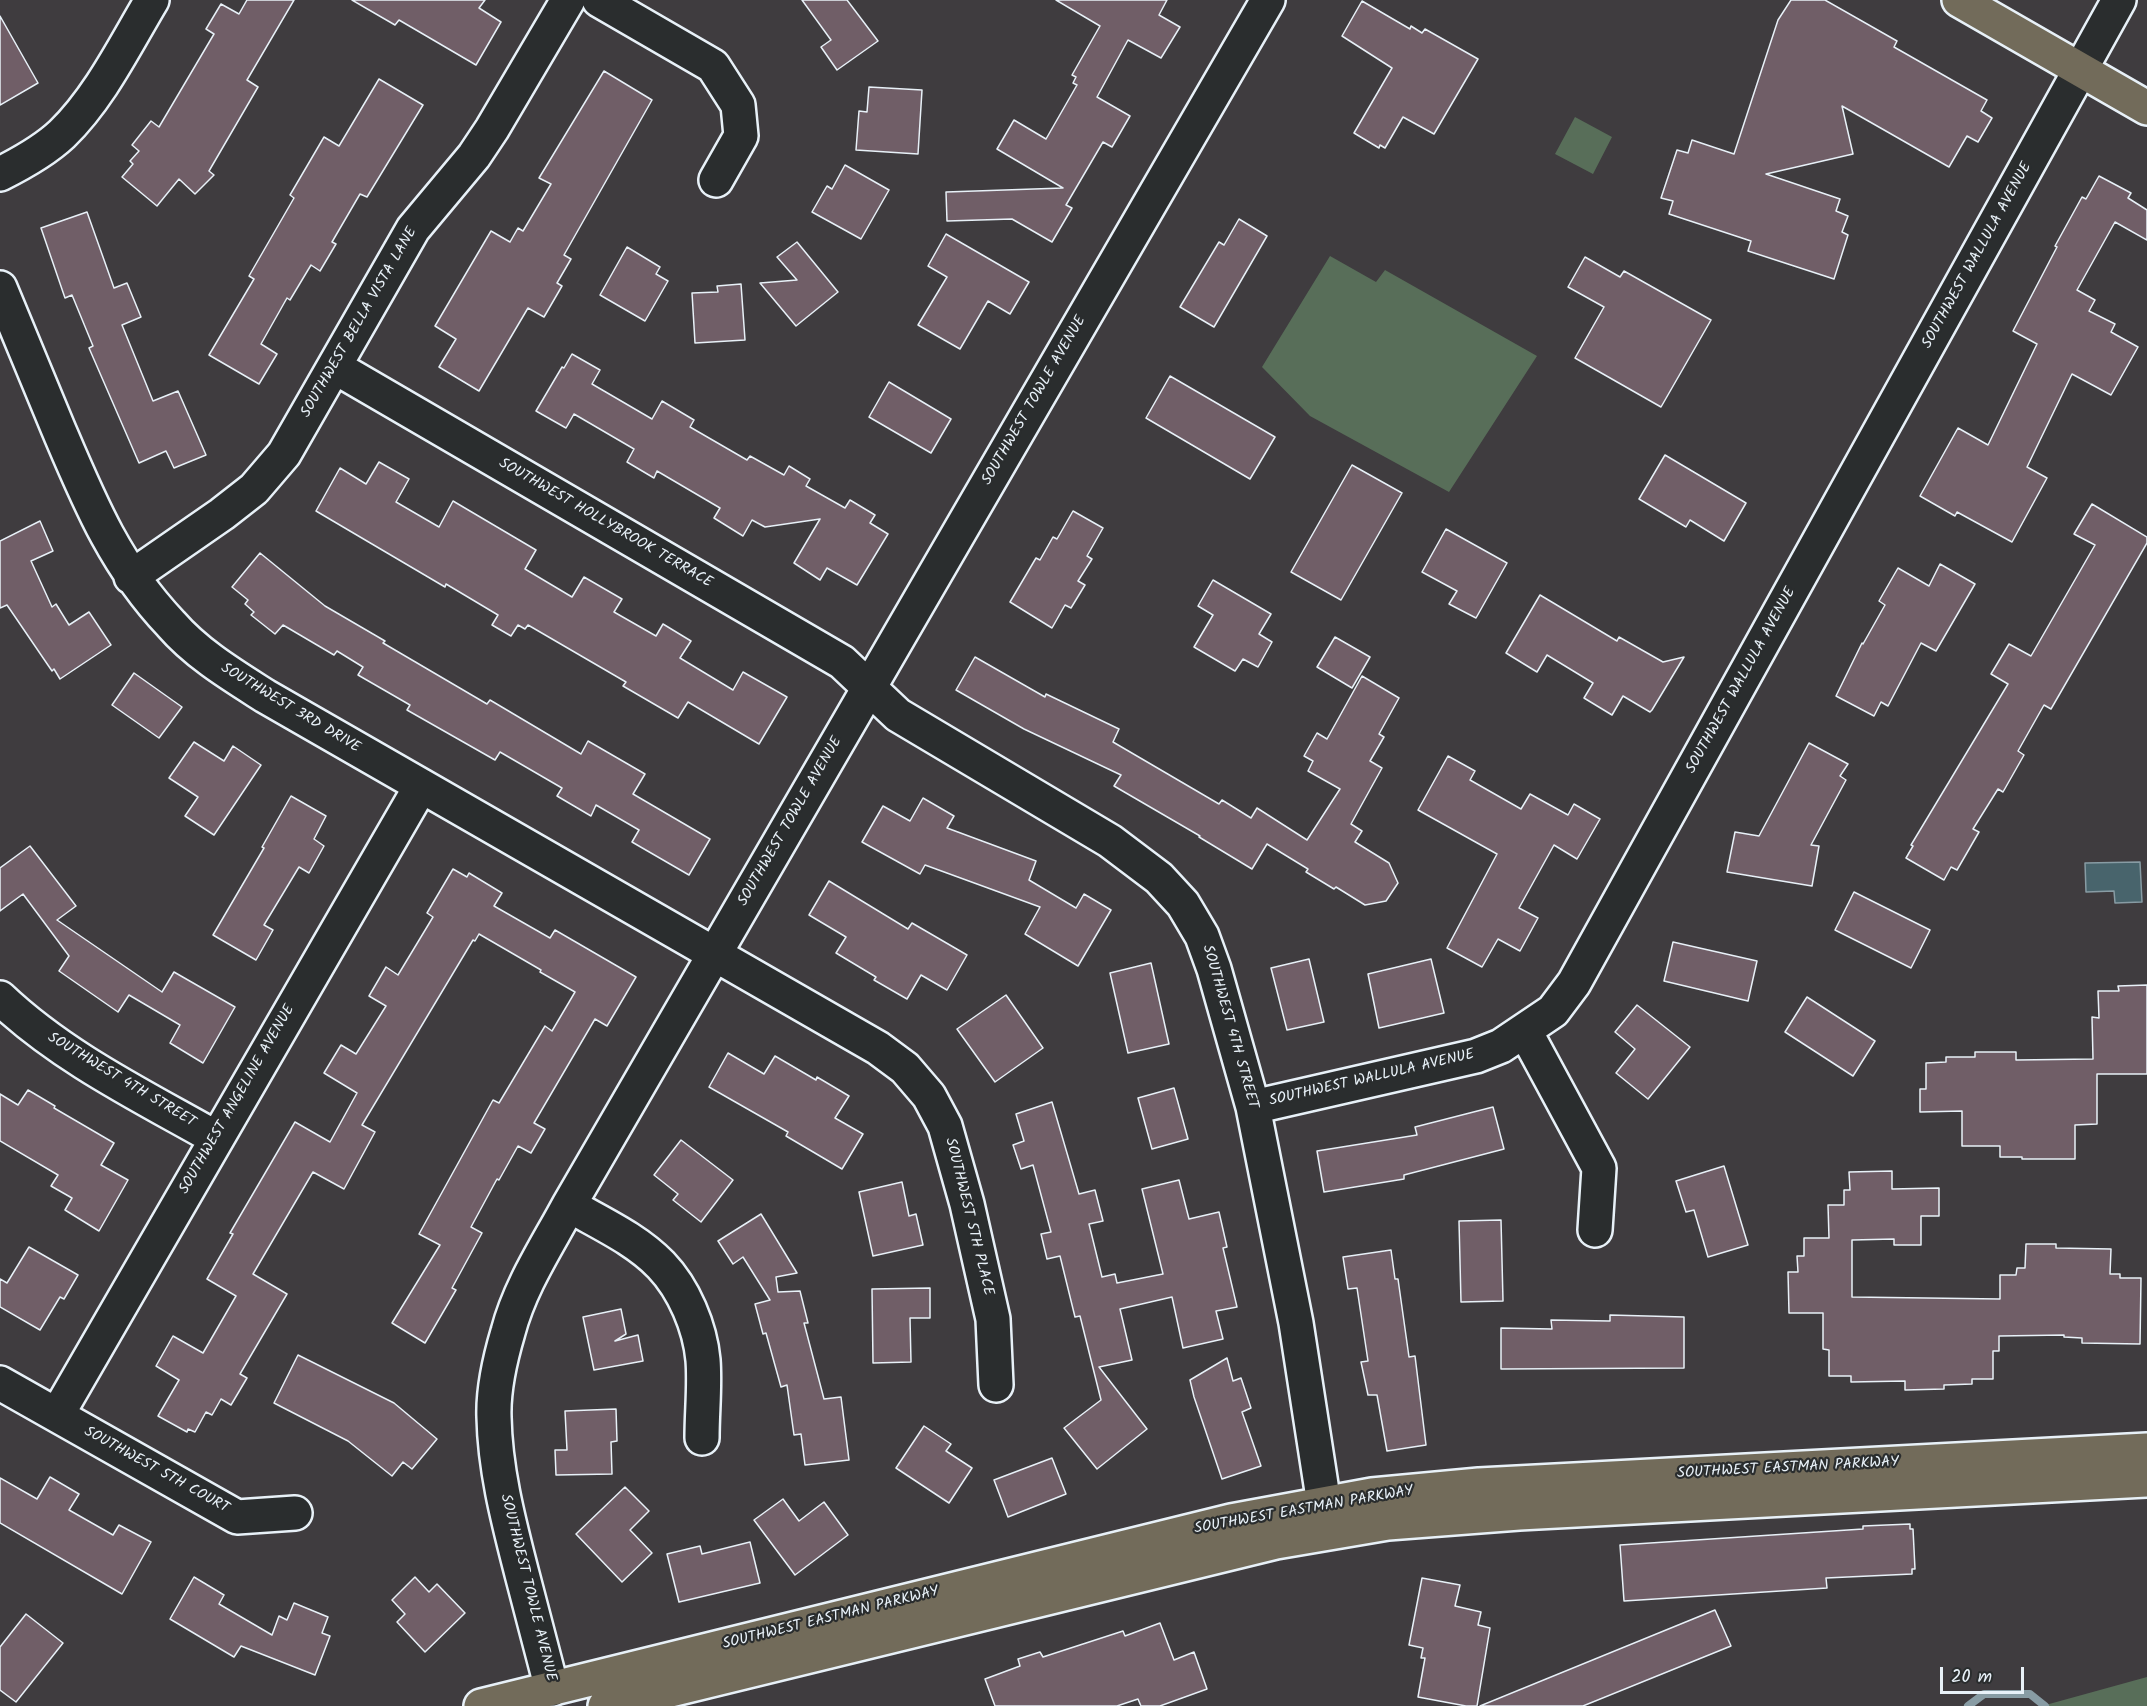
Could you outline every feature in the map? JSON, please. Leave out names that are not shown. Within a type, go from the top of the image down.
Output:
[{"type":"main road","points":[[1959,0],[2147,108]]},
{"type":"main road","name":"SOUTHWEST EASTMAN PARKWAY","points":[[612,1704],[1185,1563],[1406,1491],[1479,1485],[2147,1450]]},
{"type":"main road","name":"SOUTHWEST EASTMAN PARKWAY","points":[[481,1706],[1231,1521],[1439,1518],[2147,1480]]},
{"type":"main road","points":[[612,1704],[634,1683],[706,1664],[748,1640]]},
{"type":"street","points":[[0,174],[31,158],[62,134],[101,86],[152,0]]},
{"type":"street","name":"SOUTHWEST BELLA VISTA LANE","points":[[131,577],[254,489],[284,454],[413,229],[474,156],[568,0]]},
{"type":"street","points":[[599,0],[713,66],[720,76],[738,105],[741,136],[716,180]]},
{"type":"street","name":"SOUTHWEST TOWLE AVENUE","points":[[552,1689],[505,1510],[494,1417],[497,1378],[508,1330],[530,1276],[868,688],[1268,0]]},
{"type":"street","name":"SOUTHWEST WALLULA AVENUE","points":[[1252,1107],[1476,1056],[1501,1046],[1553,1011],[1574,983],[2120,0]]},
{"type":"street","name":"SOUTHWEST 3RD DRIVE","points":[[0,288],[91,507],[131,577],[172,626],[197,649],[265,696],[715,953]]},
{"type":"street","name":"SOUTHWEST HOLLYBROOK TERRACE","points":[[335,367],[842,662],[868,688]]},
{"type":"street","name":"SOUTHWEST 4TH STREET","points":[[868,688],[898,715],[1110,841],[1159,878],[1177,897],[1202,936],[1214,969],[1252,1107],[1296,1323],[1326,1518]]},
{"type":"street","name":"SOUTHWEST ANGELINE AVENUE","points":[[57,1415],[421,786]]},
{"type":"street","name":"SOUTHWEST 5TH PLACE","points":[[715,953],[878,1048],[905,1068],[929,1096],[945,1126],[956,1159],[975,1238],[993,1318],[996,1384]]},
{"type":"street","name":"SOUTHWEST 4TH STREET","points":[[0,998],[37,1030],[96,1070],[216,1138]]},
{"type":"street","points":[[1525,1031],[1599,1168],[1595,1230]]},
{"type":"street","points":[[569,1205],[633,1243],[661,1265],[681,1292],[694,1323],[702,1359],[702,1438]]},
{"type":"street","name":"SOUTHWEST 5TH COURT","points":[[0,1383],[237,1517],[295,1513]]},
{"type":"green space","points":[[1575,117],[1612,137],[1593,174],[1555,154]]},
{"type":"green space","points":[[1330,256],[1376,282],[1385,270],[1537,356],[1449,492],[1310,416],[1262,367]]},
{"type":"green space","points":[[2147,1677],[2147,1706],[2042,1706]]},
{"type":"water","points":[[2140,862],[2142,902],[2115,903],[2114,891],[2086,892],[2085,863]]},
{"type":"building","points":[[247,0],[294,0],[247,80],[258,87],[209,171],[214,175],[195,194],[179,179],[157,206],[122,177],[133,164],[130,161],[139,151],[132,145],[151,121],[159,127],[214,34],[206,29],[221,4],[239,14]]},
{"type":"building","points":[[352,0],[485,0],[479,8],[501,22],[476,65],[399,20],[395,25]]},
{"type":"building","points":[[802,0],[847,0],[878,41],[837,70],[821,47],[831,40]]},
{"type":"building","points":[[1056,0],[1167,0],[1159,15],[1180,27],[1161,58],[1128,40],[1097,97],[1130,116],[1112,147],[1103,142],[1066,205],[1072,208],[1052,242],[1012,219],[947,221],[946,192],[1063,188],[997,149],[1014,120],[1046,139],[1077,85],[1073,83],[1076,77],[1072,75],[1100,26]]},
{"type":"building","points":[[1791,0],[1825,0],[1897,41],[1894,47],[1987,100],[1981,111],[1992,118],[1978,142],[1967,136],[1949,167],[1842,106],[1853,154],[1766,174],[1840,199],[1836,211],[1848,216],[1842,232],[1848,235],[1834,279],[1748,251],[1751,241],[1669,214],[1673,201],[1661,198],[1677,150],[1688,153],[1692,140],[1734,154],[1778,20]]},
{"type":"building","points":[[1362,1],[1410,29],[1411,26],[1422,33],[1425,29],[1478,59],[1434,134],[1403,117],[1385,148],[1380,145],[1379,148],[1354,133],[1392,68],[1342,36]]},
{"type":"building","points":[[0,16],[38,83],[0,105]]},
{"type":"building","points":[[604,71],[652,100],[564,255],[571,259],[557,283],[562,286],[544,317],[528,308],[479,391],[439,367],[456,339],[435,326],[491,231],[510,242],[518,228],[523,231],[551,184],[539,178]]},
{"type":"building","points":[[379,79],[423,105],[367,197],[360,194],[332,242],[336,244],[320,271],[311,265],[290,300],[287,298],[261,344],[277,354],[259,384],[209,355],[254,279],[249,276],[294,198],[290,195],[324,137],[339,146]]},
{"type":"building","points":[[869,87],[922,90],[918,154],[856,150],[859,111],[867,112]]},
{"type":"building","points":[[845,165],[889,190],[861,239],[812,212],[827,186],[832,189]]},
{"type":"building","points":[[2099,176],[2131,193],[2128,198],[2147,210],[2147,240],[2115,222],[2077,290],[2095,300],[2089,311],[2115,324],[2111,332],[2138,347],[2111,395],[2072,374],[2027,467],[2047,478],[2012,542],[1957,512],[1955,516],[1920,496],[1958,428],[1988,445],[2037,344],[2013,331],[2082,197],[2086,199]]},
{"type":"building","points":[[87,212],[114,288],[127,283],[141,317],[122,325],[153,401],[178,391],[206,455],[174,468],[166,451],[139,463],[89,348],[93,346],[72,295],[65,298],[41,228]]},
{"type":"building","points":[[1239,219],[1267,236],[1214,327],[1180,307],[1219,242],[1224,245]]},
{"type":"building","points":[[946,234],[1029,282],[1010,314],[988,301],[960,349],[918,325],[947,277],[928,266]]},
{"type":"building","points":[[797,242],[838,292],[796,326],[760,283],[797,280],[777,257]]},
{"type":"building","points":[[627,247],[660,267],[656,274],[668,281],[645,321],[600,295]]},
{"type":"building","points":[[1585,257],[1620,277],[1624,271],[1711,320],[1661,407],[1575,358],[1604,307],[1568,287]]},
{"type":"building","points":[[741,284],[745,340],[695,343],[692,293],[718,292],[717,286]]},
{"type":"building","points":[[572,354],[600,370],[592,384],[652,419],[662,401],[694,420],[690,427],[747,460],[750,456],[784,475],[789,466],[810,479],[806,486],[845,508],[850,500],[875,515],[870,523],[888,534],[857,585],[827,568],[820,580],[794,563],[820,519],[765,527],[752,520],[743,536],[714,518],[720,508],[657,471],[654,478],[627,462],[634,449],[574,414],[566,428],[536,411]]},
{"type":"building","points":[[1170,376],[1275,437],[1250,479],[1146,418]]},
{"type":"building","points":[[889,382],[951,419],[931,453],[869,417]]},
{"type":"building","points":[[1665,455],[1746,503],[1724,541],[1690,520],[1686,527],[1639,499]]},
{"type":"building","points":[[379,462],[409,479],[396,502],[439,527],[453,501],[536,550],[525,569],[572,597],[584,577],[622,599],[614,612],[656,636],[663,624],[691,641],[680,658],[733,690],[743,672],[787,697],[759,744],[688,702],[678,718],[623,686],[626,682],[528,625],[525,629],[518,625],[511,636],[492,625],[498,615],[446,584],[445,587],[316,511],[340,468],[366,484]]},
{"type":"building","points":[[1352,465],[1402,493],[1341,600],[1291,572]]},
{"type":"building","points":[[2092,504],[2147,537],[2147,543],[2051,709],[2044,705],[2018,751],[2024,755],[2003,792],[1998,789],[1973,829],[1979,832],[1957,870],[1951,867],[1944,880],[1906,858],[1913,846],[1911,845],[2008,684],[1991,674],[2009,644],[2031,656],[2095,545],[2074,534]]},
{"type":"building","points":[[1073,511],[1103,528],[1087,556],[1092,559],[1078,581],[1085,585],[1071,608],[1065,605],[1052,628],[1010,602],[1036,558],[1040,560],[1053,537],[1057,539]]},
{"type":"building","points":[[40,521],[53,551],[31,561],[52,607],[56,604],[69,625],[89,612],[111,645],[60,679],[54,669],[52,671],[7,605],[0,608],[0,541]]},
{"type":"building","points":[[1446,529],[1507,563],[1476,618],[1449,604],[1457,591],[1422,572]]},
{"type":"building","points":[[260,553],[325,606],[487,704],[490,700],[581,754],[588,741],[645,774],[633,794],[710,839],[689,875],[632,842],[639,830],[596,805],[591,816],[557,796],[562,788],[500,752],[495,760],[407,710],[410,705],[358,675],[363,667],[337,651],[334,655],[283,625],[275,634],[251,615],[254,612],[245,604],[248,600],[232,587]]},
{"type":"building","points":[[1940,564],[1975,584],[1936,651],[1921,643],[1888,706],[1881,702],[1874,716],[1836,696],[1862,643],[1885,605],[1879,601],[1898,568],[1929,586]]},
{"type":"building","points":[[1213,580],[1271,614],[1259,634],[1272,642],[1258,667],[1243,659],[1235,671],[1194,647],[1213,615],[1198,606]]},
{"type":"building","points":[[1540,595],[1617,641],[1619,637],[1663,662],[1684,657],[1650,712],[1623,696],[1612,715],[1584,698],[1593,683],[1547,655],[1537,672],[1506,653]]},
{"type":"building","points":[[1335,637],[1370,657],[1352,688],[1317,667]]},
{"type":"building","points":[[975,657],[1045,697],[1046,694],[1119,729],[1113,742],[1219,804],[1222,800],[1251,818],[1257,808],[1307,840],[1340,789],[1308,771],[1313,761],[1304,756],[1317,733],[1327,739],[1362,676],[1399,698],[1379,734],[1384,737],[1370,761],[1382,768],[1351,824],[1362,831],[1355,842],[1389,863],[1398,883],[1386,901],[1365,905],[1306,872],[1308,869],[1267,844],[1252,869],[1114,786],[1121,775],[1024,729],[956,690]]},
{"type":"building","points":[[134,673],[182,707],[159,738],[112,705]]},
{"type":"building","points":[[194,742],[224,761],[233,746],[261,765],[214,835],[185,816],[198,797],[169,778]]},
{"type":"building","points":[[1809,743],[1848,764],[1840,776],[1846,780],[1811,845],[1819,846],[1812,886],[1727,872],[1735,832],[1759,836]]},
{"type":"building","points":[[1448,756],[1475,771],[1470,780],[1521,809],[1530,794],[1568,815],[1574,804],[1600,819],[1577,859],[1554,845],[1519,908],[1538,918],[1520,951],[1498,939],[1482,967],[1447,948],[1497,854],[1418,810]]},
{"type":"building","points":[[291,796],[326,816],[314,839],[324,846],[309,873],[299,867],[264,925],[273,930],[256,960],[213,935],[264,848],[262,847]]},
{"type":"building","points":[[923,798],[954,816],[947,828],[1036,861],[1029,880],[1076,908],[1084,894],[1111,910],[1078,966],[1025,934],[1040,907],[925,865],[920,874],[862,842],[883,806],[910,821]]},
{"type":"building","points":[[30,846],[76,906],[57,920],[162,992],[174,972],[235,1007],[203,1063],[170,1043],[180,1025],[129,995],[118,1012],[59,971],[69,956],[23,894],[0,911],[0,868]]},
{"type":"building","points":[[453,869],[467,877],[469,873],[502,893],[494,906],[550,938],[555,930],[636,977],[607,1026],[595,1019],[534,1123],[545,1129],[531,1153],[518,1146],[499,1180],[497,1179],[471,1227],[482,1233],[452,1288],[456,1290],[425,1343],[392,1323],[440,1245],[419,1234],[493,1100],[499,1103],[545,1026],[552,1031],[575,992],[479,934],[475,941],[473,940],[362,1125],[375,1132],[344,1189],[313,1172],[253,1274],[287,1294],[240,1374],[247,1378],[231,1405],[221,1399],[212,1415],[206,1412],[195,1432],[188,1429],[187,1432],[158,1416],[179,1380],[156,1366],[173,1336],[203,1353],[236,1296],[207,1279],[233,1234],[230,1233],[295,1122],[330,1142],[357,1093],[324,1073],[341,1045],[356,1054],[386,1006],[369,996],[386,967],[398,975],[433,917],[427,913]]},
{"type":"building","points":[[829,881],[908,929],[912,923],[967,955],[947,990],[921,975],[907,999],[874,980],[876,977],[836,953],[846,937],[809,915]]},
{"type":"building","points":[[1854,892],[1930,930],[1911,968],[1835,930]]},
{"type":"building","points":[[1673,942],[1757,961],[1748,1001],[1664,981]]},
{"type":"building","points":[[1309,959],[1324,1022],[1287,1030],[1271,968]]},
{"type":"building","points":[[1431,959],[1444,1013],[1379,1028],[1368,974]]},
{"type":"building","points":[[1151,963],[1169,1044],[1128,1053],[1110,973]]},
{"type":"building","points":[[2147,985],[2147,1074],[2097,1074],[2097,1124],[2075,1125],[2075,1159],[2000,1157],[2000,1146],[1962,1146],[1962,1111],[1920,1112],[1920,1089],[1926,1089],[1926,1063],[1946,1062],[1946,1057],[1975,1057],[1975,1052],[2016,1052],[2016,1060],[2093,1059],[2092,1017],[2099,1018],[2098,991],[2119,991],[2118,986]]},
{"type":"building","points":[[1006,995],[1043,1048],[995,1082],[957,1029]]},
{"type":"building","points":[[1807,997],[1875,1041],[1853,1076],[1785,1032]]},
{"type":"building","points":[[1637,1005],[1690,1047],[1648,1099],[1616,1073],[1635,1049],[1615,1032]]},
{"type":"building","points":[[728,1053],[764,1074],[775,1056],[849,1096],[835,1118],[863,1134],[842,1169],[786,1136],[788,1132],[709,1087]]},
{"type":"building","points":[[1174,1088],[1188,1139],[1152,1149],[1138,1098]]},
{"type":"building","points":[[28,1090],[114,1143],[101,1165],[128,1180],[99,1231],[65,1210],[72,1198],[51,1186],[58,1175],[0,1141],[0,1094],[18,1105]]},
{"type":"building","points":[[1052,1102],[1079,1194],[1095,1190],[1103,1221],[1089,1224],[1102,1277],[1115,1274],[1117,1283],[1163,1274],[1142,1189],[1179,1180],[1189,1219],[1219,1212],[1227,1247],[1223,1248],[1237,1307],[1216,1311],[1223,1339],[1183,1348],[1172,1297],[1120,1309],[1132,1360],[1099,1367],[1147,1429],[1097,1469],[1064,1428],[1101,1400],[1080,1316],[1075,1317],[1060,1256],[1047,1259],[1041,1234],[1051,1232],[1033,1165],[1021,1169],[1013,1145],[1024,1141],[1016,1114]]},
{"type":"building","points":[[1493,1107],[1504,1149],[1404,1175],[1404,1179],[1324,1192],[1317,1151],[1417,1135],[1415,1127]]},
{"type":"building","points":[[681,1140],[733,1180],[701,1222],[673,1200],[678,1194],[654,1175]]},
{"type":"building","points":[[1724,1166],[1748,1245],[1708,1257],[1694,1210],[1686,1212],[1676,1181]]},
{"type":"building","points":[[1892,1171],[1892,1189],[1939,1188],[1939,1216],[1921,1216],[1921,1245],[1894,1245],[1894,1239],[1852,1240],[1852,1297],[2000,1299],[2000,1275],[2016,1275],[2017,1268],[2025,1268],[2026,1244],[2056,1244],[2056,1248],[2111,1249],[2110,1274],[2120,1274],[2120,1278],[2141,1278],[2140,1344],[2082,1343],[2082,1338],[2064,1337],[2064,1335],[1999,1336],[1999,1351],[1993,1351],[1993,1379],[1972,1379],[1972,1384],[1944,1385],[1944,1389],[1905,1390],[1905,1381],[1851,1382],[1851,1376],[1829,1376],[1829,1350],[1823,1349],[1823,1313],[1789,1313],[1788,1272],[1798,1272],[1797,1256],[1804,1256],[1804,1238],[1829,1238],[1828,1205],[1844,1205],[1844,1190],[1850,1190],[1849,1172]]},
{"type":"building","points":[[902,1182],[909,1216],[916,1214],[923,1245],[873,1256],[859,1192]]},
{"type":"building","points":[[761,1214],[797,1273],[776,1277],[778,1292],[800,1291],[808,1323],[804,1323],[824,1399],[841,1397],[849,1460],[805,1465],[801,1434],[794,1435],[787,1385],[781,1387],[766,1333],[763,1334],[755,1304],[770,1300],[743,1257],[733,1264],[718,1241]]},
{"type":"building","points":[[1501,1220],[1503,1301],[1461,1302],[1459,1221]]},
{"type":"building","points":[[29,1247],[78,1275],[64,1299],[60,1297],[40,1330],[0,1307],[0,1279],[7,1283]]},
{"type":"building","points":[[1391,1250],[1395,1279],[1398,1279],[1409,1357],[1415,1356],[1426,1445],[1387,1451],[1377,1395],[1368,1395],[1361,1362],[1368,1361],[1357,1288],[1348,1289],[1343,1257]]},
{"type":"building","points":[[930,1288],[930,1318],[910,1318],[911,1362],[873,1363],[872,1289]]},
{"type":"building","points":[[621,1309],[626,1334],[615,1341],[638,1335],[643,1361],[594,1370],[583,1317]]},
{"type":"building","points":[[1610,1315],[1684,1317],[1684,1368],[1501,1369],[1501,1328],[1552,1329],[1551,1320],[1610,1321]]},
{"type":"building","points":[[298,1355],[394,1403],[437,1439],[412,1469],[403,1462],[392,1476],[348,1441],[274,1403]]},
{"type":"building","points":[[1227,1358],[1233,1381],[1241,1378],[1251,1408],[1242,1412],[1261,1466],[1222,1479],[1190,1380]]},
{"type":"building","points":[[616,1409],[617,1441],[611,1442],[612,1474],[556,1475],[555,1450],[567,1450],[565,1411]]},
{"type":"building","points":[[924,1426],[951,1444],[946,1451],[972,1468],[949,1503],[896,1468]]},
{"type":"building","points":[[1052,1458],[1066,1494],[1008,1517],[994,1480]]},
{"type":"building","points":[[50,1477],[79,1494],[69,1510],[113,1535],[119,1525],[151,1542],[122,1594],[0,1523],[0,1478],[37,1499]]},
{"type":"building","points":[[625,1487],[649,1511],[630,1530],[652,1553],[622,1582],[576,1534]]},
{"type":"building","points":[[783,1499],[799,1521],[824,1502],[848,1535],[795,1575],[754,1520]]},
{"type":"building","points":[[1910,1524],[1910,1529],[1913,1529],[1915,1569],[1912,1569],[1912,1574],[1826,1578],[1827,1588],[1624,1601],[1620,1545]]},
{"type":"building","points":[[750,1542],[760,1583],[679,1602],[667,1554],[700,1546],[702,1554]]},
{"type":"building","points":[[194,1577],[224,1595],[219,1604],[272,1635],[279,1616],[287,1620],[294,1603],[328,1617],[322,1633],[330,1636],[315,1675],[241,1646],[234,1657],[170,1619]]},
{"type":"building","points":[[415,1577],[429,1592],[437,1584],[465,1613],[425,1652],[397,1622],[405,1614],[392,1600]]},
{"type":"building","points":[[1422,1578],[1460,1585],[1455,1606],[1481,1612],[1478,1625],[1490,1628],[1477,1706],[1418,1697],[1425,1658],[1421,1658],[1423,1648],[1409,1645]]},
{"type":"building","points":[[1715,1610],[1731,1646],[1583,1706],[1480,1706]]},
{"type":"building","points":[[26,1614],[63,1643],[16,1702],[0,1690],[0,1647]]},
{"type":"building","points":[[1160,1623],[1174,1660],[1194,1652],[1207,1689],[1160,1706],[1141,1706],[1138,1699],[1117,1706],[995,1706],[985,1679],[1020,1666],[1018,1659],[1040,1652],[1043,1657],[1123,1631],[1125,1636]]},
{"type":"waterway","points":[[1968,1706],[1984,1694],[2030,1694],[2045,1706]]}]
